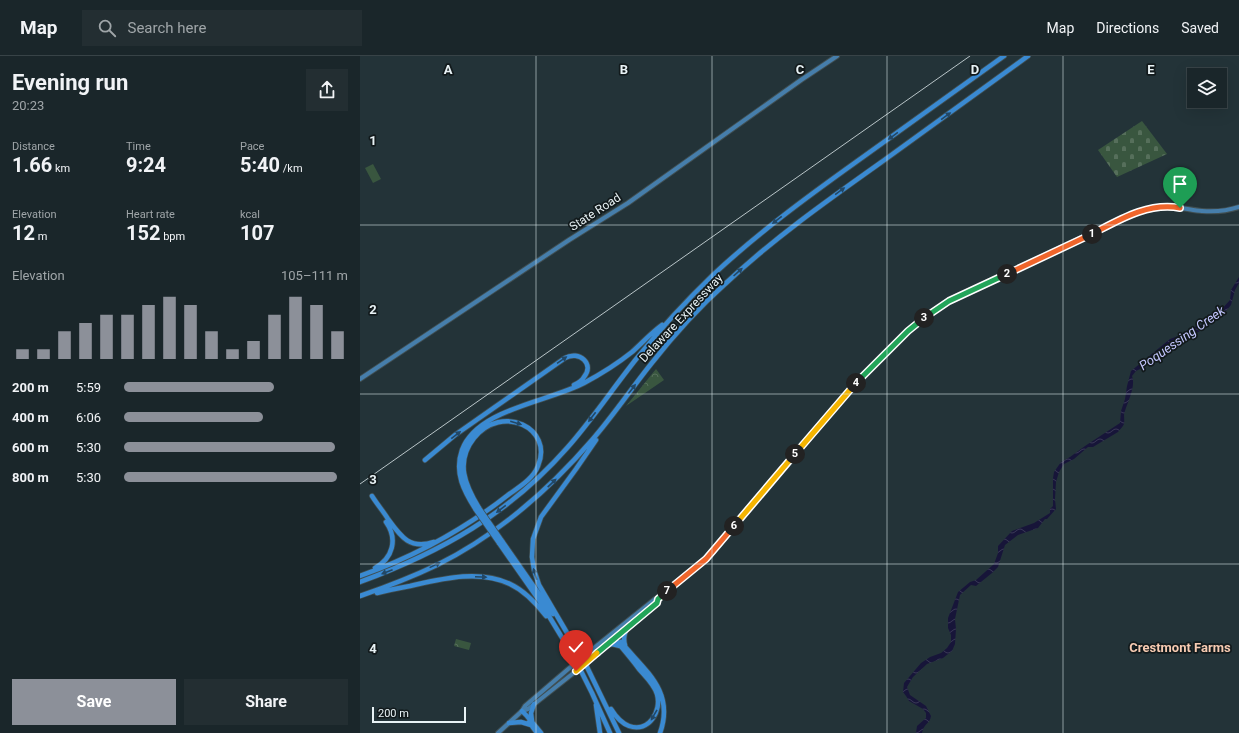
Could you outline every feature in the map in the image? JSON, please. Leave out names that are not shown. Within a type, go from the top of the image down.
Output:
[{"type":"highway","name":"Delaware Expressway","points":[[360,582],[407,564],[441,547],[486,520],[521,493],[567,448],[585,427],[637,358],[668,321],[714,274],[771,224],[1004,56]]},
{"type":"highway","name":"Delaware Expressway","points":[[360,597],[438,564],[478,542],[496,530],[533,500],[560,475],[609,420],[650,365],[673,338],[723,285],[753,258],[783,233],[841,190],[1028,56]]},
{"type":"highway","points":[[575,644],[464,491],[460,476],[461,456],[469,437],[482,425],[499,415],[560,394],[582,384],[610,368],[668,321]]},
{"type":"highway","points":[[425,460],[455,435],[565,358],[574,355],[580,356],[587,365],[586,375],[580,381],[560,394]]},
{"type":"highway","points":[[609,420],[541,517],[532,545],[533,564],[539,585],[575,644],[619,733]]},
{"type":"highway","points":[[360,575],[409,557],[449,536],[502,500],[528,480],[535,472],[540,461],[541,452],[540,446],[534,434],[523,425],[511,421],[496,422],[483,429],[471,443],[465,456],[464,472],[477,509]]},
{"type":"highway","points":[[360,575],[384,562],[390,554],[393,546],[393,536],[391,530],[371,496],[396,531],[407,541],[416,544],[425,544],[449,536]]},
{"type":"highway","points":[[501,542],[541,603],[575,660],[610,733]]},
{"type":"highway","points":[[360,597],[427,582],[457,578],[488,577],[509,584],[525,593],[535,602],[556,629]]},
{"type":"highway","points":[[598,690],[615,716],[625,724],[641,726],[649,722],[655,716],[658,708],[658,702],[654,688],[624,647],[624,635],[629,626]]},
{"type":"highway","points":[[614,636],[661,692],[665,712],[660,733]]},
{"type":"highway","points":[[605,646],[612,644],[624,647]]},
{"type":"highway","points":[[592,693],[598,715],[600,733]]},
{"type":"highway","points":[[534,704],[531,715],[532,724],[537,733]]},
{"type":"highway","points":[[522,711],[541,733]]},
{"type":"highway","points":[[509,723],[521,722],[532,724]]},
{"type":"main road","name":"State Road","points":[[360,379],[412,346],[569,240],[628,203],[837,56]]},
{"type":"main road","points":[[498,733],[522,711],[525,706],[573,665],[629,626],[657,603],[658,599],[710,556],[846,393],[908,331],[932,312],[961,295],[1123,218],[1143,211],[1158,207],[1169,207],[1215,212],[1239,207]]},
{"type":"main road","points":[[522,711],[528,709],[576,671],[605,646],[655,598],[658,599]]},
{"type":"green space","points":[[1142,121],[1167,154],[1117,177],[1098,150]]},
{"type":"green space","points":[[373,164],[381,179],[373,183],[365,168]]},
{"type":"green space","points":[[656,369],[664,380],[626,406]]},
{"type":"green space","points":[[456,639],[471,643],[469,650],[454,646]]},
{"type":"water","name":"Poquessing Creek","points":[[1239,277],[1239,283],[1235,290],[1231,305],[1219,319],[1215,318],[1202,330],[1167,349],[1155,359],[1150,360],[1144,367],[1136,371],[1132,376],[1133,384],[1130,398],[1124,413],[1124,425],[1118,432],[1093,447],[1088,447],[1074,459],[1064,464],[1059,472],[1056,482],[1056,509],[1038,528],[1018,535],[1005,545],[998,567],[976,586],[971,585],[960,595],[955,619],[955,644],[952,651],[943,658],[927,664],[913,677],[907,687],[910,695],[926,706],[931,716],[922,733],[916,733],[917,726],[926,718],[926,713],[923,709],[909,701],[903,692],[904,683],[921,663],[930,657],[941,653],[951,642],[951,635],[948,628],[948,618],[958,592],[970,582],[976,580],[994,564],[998,553],[998,546],[1012,531],[1034,523],[1050,513],[1050,509],[1053,506],[1054,472],[1061,462],[1120,423],[1121,411],[1131,371],[1170,339],[1191,328],[1201,325],[1219,312],[1230,300],[1231,290]]},
{"type":"railway","points":[[360,484],[970,56]]},
{"type":"district","name":"Crestmont Farms","points":[[1180,647]]},
{"type":"route","points":[[576,671],[657,603],[658,599],[662,595],[710,556],[846,393],[922,319],[949,301],[1130,215],[1158,207],[1180,208]]}]
